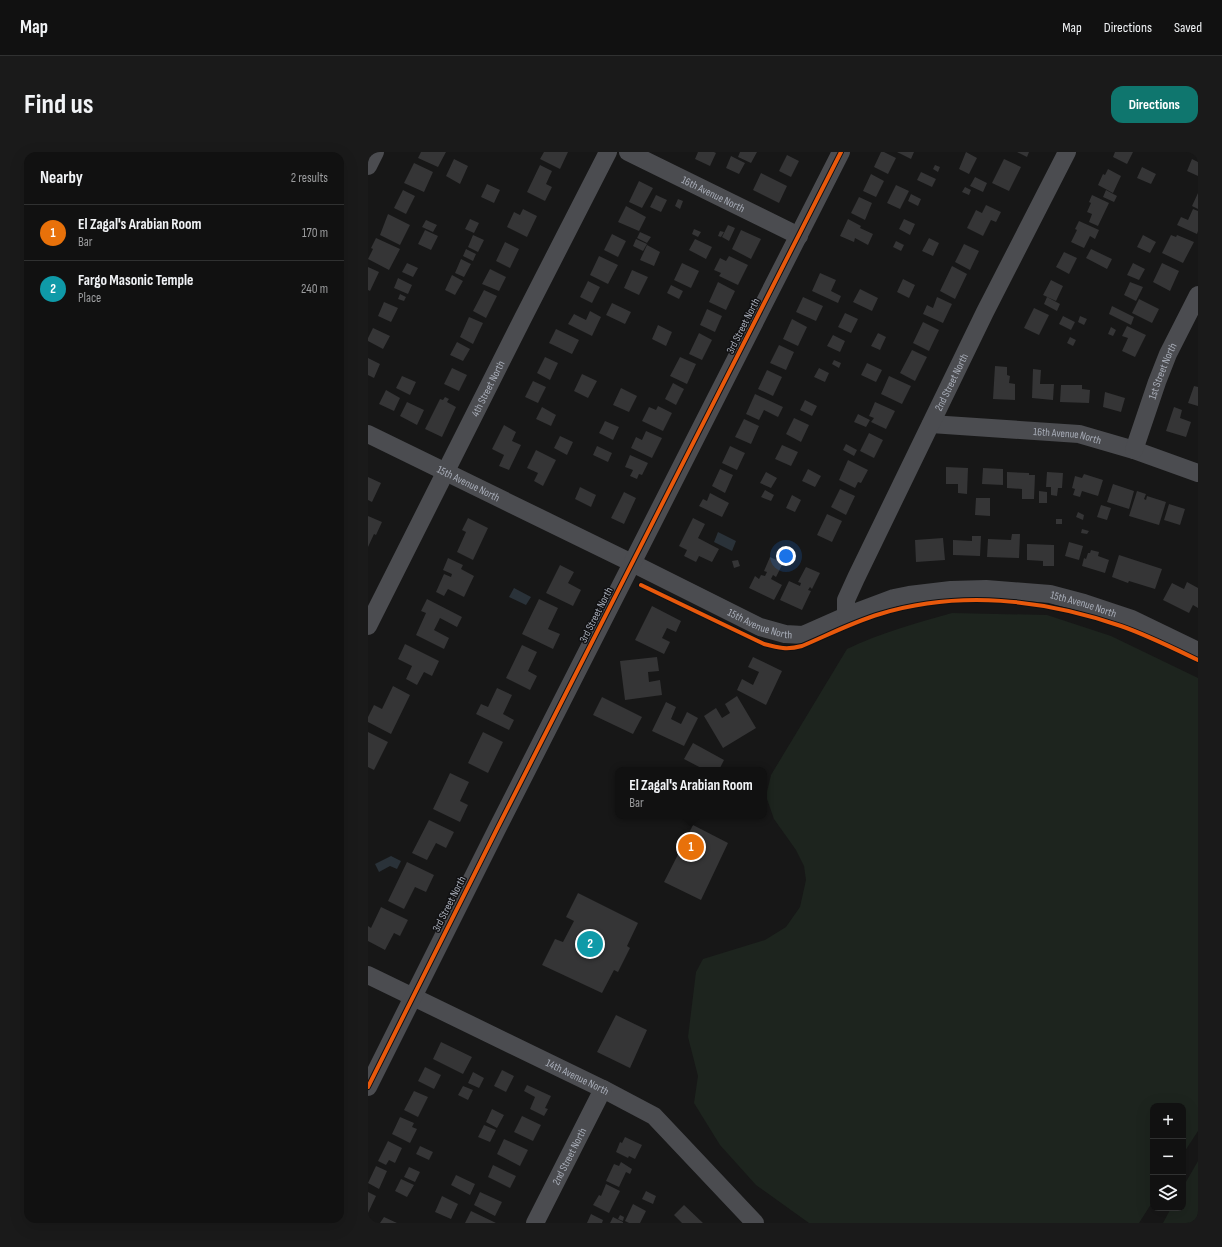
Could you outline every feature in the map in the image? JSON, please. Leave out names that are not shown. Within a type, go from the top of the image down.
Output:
[{"type":"street","points":[[368,166],[375,152]]},
{"type":"street","name":"4th Street North","points":[[368,626],[608,152]]},
{"type":"street","name":"16th Avenue North","points":[[628,152],[799,236]]},
{"type":"street","name":"3rd Street North","points":[[368,1087],[497,829],[841,152]]},
{"type":"street","name":"2nd Street North","points":[[846,616],[846,600],[856,578],[1066,152]]},
{"type":"street","name":"1st Street North","points":[[1134,450],[1165,361],[1198,295]]},
{"type":"street","name":"16th Avenue North","points":[[931,424],[1079,434],[1134,450],[1198,473]]},
{"type":"street","name":"15th Avenue North","points":[[368,434],[760,627],[785,634],[803,635],[846,616],[894,598],[951,590],[986,589],[1050,594],[1084,603],[1132,619],[1198,651]]},
{"type":"street","name":"14th Avenue North","points":[[368,975],[603,1089],[654,1116],[755,1223]]},
{"type":"street","name":"2nd Street North","points":[[535,1223],[603,1089]]},
{"type":"shaded area","points":[[718,532],[736,541],[732,551],[714,542]]},
{"type":"shaded area","points":[[514,588],[531,597],[526,605],[509,597]]},
{"type":"shaded area","points":[[952,613],[1047,615],[1111,636],[1198,678],[1198,1131],[1186,1149],[1186,1103],[1150,1103],[1150,1206],[1139,1223],[809,1223],[756,1185],[720,1145],[694,1103],[698,1076],[688,1037],[696,972],[703,959],[765,940],[786,927],[800,907],[806,880],[804,866],[796,850],[774,819],[767,799],[771,775],[847,649],[885,633]]},
{"type":"shaded area","points":[[391,856],[401,861],[397,869],[390,866],[379,872],[375,864]]},
{"type":"shaded area","points":[[1198,1161],[1198,1223],[1163,1223],[1169,1211],[1186,1211],[1186,1182]]},
{"type":"building","points":[[421,152],[446,152],[438,167],[418,158]]},
{"type":"building","points":[[544,152],[568,152],[560,169],[540,159]]},
{"type":"building","points":[[698,152],[716,153],[710,166],[695,159]]},
{"type":"building","points":[[740,152],[757,152],[751,163],[738,157]]},
{"type":"building","points":[[881,152],[896,158],[888,174],[874,167]]},
{"type":"building","points":[[897,152],[914,152],[911,159]]},
{"type":"building","points":[[966,152],[977,158],[969,174],[959,169]]},
{"type":"building","points":[[1017,152],[1029,152],[1027,157]]},
{"type":"building","points":[[1115,152],[1133,152],[1127,164],[1113,157]]},
{"type":"building","points":[[787,155],[799,161],[791,177],[779,171]]},
{"type":"building","points":[[731,156],[745,163],[739,174],[726,168]]},
{"type":"building","points":[[454,159],[468,166],[460,184],[446,176]]},
{"type":"building","points":[[1004,159],[1021,167],[1009,191],[992,183]]},
{"type":"building","points":[[1192,159],[1198,162],[1198,176],[1187,171]]},
{"type":"building","points":[[414,163],[433,172],[424,192],[404,183]]},
{"type":"building","points":[[540,165],[552,171],[546,184],[552,187],[545,201],[527,192]]},
{"type":"building","points":[[935,165],[940,167],[938,172],[933,169]]},
{"type":"building","points":[[1142,167],[1156,174],[1151,184],[1137,178]]},
{"type":"building","points":[[1108,169],[1121,176],[1113,193],[1098,185],[1103,174],[1105,175]]},
{"type":"building","points":[[921,172],[936,179],[932,187],[917,180]]},
{"type":"building","points":[[761,173],[787,186],[779,203],[753,190]]},
{"type":"building","points":[[871,174],[884,181],[876,197],[863,191]]},
{"type":"building","points":[[975,177],[987,183],[983,192],[970,186]]},
{"type":"building","points":[[639,181],[653,188],[642,208],[629,202]]},
{"type":"building","points":[[487,184],[500,190],[494,203],[481,197]]},
{"type":"building","points":[[896,185],[909,191],[900,209],[887,203]]},
{"type":"building","points":[[965,187],[971,190],[969,195],[962,192]]},
{"type":"building","points":[[403,190],[415,196],[406,214],[394,208]]},
{"type":"building","points":[[1106,190],[1117,196],[1114,202],[1103,197]]},
{"type":"building","points":[[1198,193],[1198,209],[1192,206]]},
{"type":"building","points":[[911,194],[921,199],[918,206],[908,201]]},
{"type":"building","points":[[656,195],[667,200],[661,212],[650,207]]},
{"type":"building","points":[[1092,195],[1109,203],[1098,226],[1089,222],[1092,214],[1087,212],[1091,203],[1089,202]]},
{"type":"building","points":[[859,197],[872,203],[865,220],[851,213]]},
{"type":"building","points":[[678,199],[683,201],[680,209],[675,206]]},
{"type":"building","points":[[986,205],[1001,212],[996,222],[991,220],[983,236],[967,228],[976,210],[982,213]]},
{"type":"building","points":[[626,206],[646,217],[639,231],[618,222]]},
{"type":"building","points":[[523,209],[537,216],[527,237],[507,227],[514,212],[520,215]]},
{"type":"building","points":[[1193,209],[1198,211],[1197,234],[1177,225],[1181,217],[1188,220]]},
{"type":"building","points":[[388,214],[410,225],[400,245],[380,235]]},
{"type":"building","points":[[470,219],[479,223],[474,233],[465,229]]},
{"type":"building","points":[[848,219],[861,226],[860,228],[873,234],[868,245],[855,238],[854,242],[840,236]]},
{"type":"building","points":[[904,219],[915,224],[910,235],[899,229]]},
{"type":"building","points":[[426,220],[437,225],[433,232],[422,227]]},
{"type":"building","points":[[1079,221],[1099,230],[1095,239],[1090,236],[1084,248],[1071,242],[1077,230],[1075,229]]},
{"type":"building","points":[[728,225],[735,228],[729,241],[722,237]]},
{"type":"building","points":[[694,229],[701,232],[698,237],[692,234]]},
{"type":"building","points":[[425,230],[438,236],[431,250],[418,244]]},
{"type":"building","points":[[741,230],[761,239],[751,259],[732,249]]},
{"type":"building","points":[[720,231],[724,232],[721,237],[718,236]]},
{"type":"building","points":[[640,232],[651,237],[647,243],[637,238]]},
{"type":"building","points":[[612,234],[626,241],[618,257],[604,250]]},
{"type":"building","points":[[473,235],[484,240],[478,252],[468,247]]},
{"type":"building","points":[[1143,235],[1156,242],[1150,253],[1137,247]]},
{"type":"building","points":[[1171,235],[1176,237],[1177,235],[1194,242],[1183,263],[1162,253]]},
{"type":"building","points":[[376,238],[400,249],[389,270],[368,259]]},
{"type":"building","points":[[929,238],[939,243],[933,256],[922,251]]},
{"type":"building","points":[[636,239],[647,244],[643,251],[633,246]]},
{"type":"building","points":[[695,239],[712,247],[706,259],[689,250]]},
{"type":"building","points":[[896,241],[904,245],[901,251],[893,247]]},
{"type":"building","points":[[505,242],[519,249],[510,268],[496,261]]},
{"type":"building","points":[[964,244],[979,251],[970,270],[955,262]]},
{"type":"building","points":[[647,245],[660,252],[654,266],[640,260]]},
{"type":"building","points":[[466,249],[476,254],[473,261],[463,256]]},
{"type":"building","points":[[1091,249],[1112,259],[1107,269],[1086,258]]},
{"type":"building","points":[[1064,252],[1077,258],[1069,274],[1056,267]]},
{"type":"building","points":[[599,256],[618,265],[608,284],[590,275]]},
{"type":"building","points":[[729,256],[748,265],[738,285],[719,276],[721,273],[714,270],[720,258],[726,261]]},
{"type":"building","points":[[461,259],[471,264],[464,277],[455,273]]},
{"type":"building","points":[[407,263],[418,268],[413,277],[402,272]]},
{"type":"building","points":[[682,263],[699,271],[691,288],[674,280]]},
{"type":"building","points":[[1133,263],[1145,269],[1139,280],[1127,275]]},
{"type":"building","points":[[1162,263],[1179,271],[1170,291],[1153,282]]},
{"type":"building","points":[[952,266],[967,274],[955,299],[940,291]]},
{"type":"building","points":[[368,267],[379,272],[370,291],[368,290]]},
{"type":"building","points":[[490,269],[506,277],[499,291],[482,284]]},
{"type":"building","points":[[632,270],[648,277],[639,295],[624,288]]},
{"type":"building","points":[[820,273],[836,280],[831,291],[841,296],[838,303],[812,291]]},
{"type":"building","points":[[452,275],[463,281],[455,295],[445,290]]},
{"type":"building","points":[[398,278],[412,285],[408,294],[394,288]]},
{"type":"building","points":[[903,279],[915,285],[909,298],[897,292]]},
{"type":"building","points":[[1051,280],[1063,286],[1056,301],[1043,295]]},
{"type":"building","points":[[588,281],[600,287],[592,303],[580,297]]},
{"type":"building","points":[[718,282],[735,291],[726,310],[709,302]]},
{"type":"building","points":[[1130,282],[1143,287],[1136,301],[1124,295]]},
{"type":"building","points":[[671,285],[683,291],[679,299],[667,293]]},
{"type":"building","points":[[860,289],[878,298],[872,311],[853,302]]},
{"type":"building","points":[[484,290],[497,296],[486,318],[473,311]]},
{"type":"building","points":[[400,294],[406,297],[404,301],[398,299]]},
{"type":"building","points":[[803,297],[823,306],[816,321],[796,312]]},
{"type":"building","points":[[937,297],[952,304],[943,323],[923,314],[927,305],[933,308]]},
{"type":"building","points":[[1047,297],[1060,304],[1057,311],[1044,304]]},
{"type":"building","points":[[1139,299],[1159,309],[1152,323],[1132,313]]},
{"type":"building","points":[[384,302],[398,308],[391,322],[378,316]]},
{"type":"building","points":[[612,303],[631,312],[625,324],[606,315]]},
{"type":"building","points":[[1112,306],[1134,317],[1131,325],[1109,314]]},
{"type":"building","points":[[1034,308],[1049,315],[1039,335],[1024,328]]},
{"type":"building","points":[[707,309],[722,316],[715,332],[700,325]]},
{"type":"building","points":[[590,311],[601,317],[592,336],[568,324],[574,314],[586,320]]},
{"type":"building","points":[[845,313],[858,319],[851,333],[838,327]]},
{"type":"building","points":[[1063,316],[1075,322],[1071,330],[1059,324]]},
{"type":"building","points":[[1080,316],[1087,319],[1084,325],[1078,322]]},
{"type":"building","points":[[469,317],[483,323],[473,344],[460,337]]},
{"type":"building","points":[[792,319],[807,327],[798,346],[783,339]]},
{"type":"building","points":[[923,322],[939,330],[929,351],[913,343]]},
{"type":"building","points":[[658,325],[672,332],[666,346],[652,339]]},
{"type":"building","points":[[1127,326],[1146,335],[1135,357],[1122,351],[1128,338],[1122,336]]},
{"type":"building","points":[[1111,327],[1116,330],[1113,336],[1108,334]]},
{"type":"building","points":[[373,328],[390,336],[383,349],[368,341]]},
{"type":"building","points":[[556,329],[579,340],[572,354],[549,343]]},
{"type":"building","points":[[699,333],[712,340],[702,360],[689,354]]},
{"type":"building","points":[[878,333],[886,337],[880,350],[871,346]]},
{"type":"building","points":[[833,335],[845,341],[840,352],[827,346]]},
{"type":"building","points":[[1070,337],[1076,340],[1073,346],[1067,343]]},
{"type":"building","points":[[457,342],[470,349],[463,361],[450,355]]},
{"type":"building","points":[[779,345],[794,352],[786,370],[770,363]]},
{"type":"building","points":[[912,350],[927,357],[915,381],[900,373]]},
{"type":"building","points":[[545,357],[558,363],[550,380],[537,373]]},
{"type":"building","points":[[680,357],[696,364],[687,384],[670,376]]},
{"type":"building","points":[[368,358],[380,364],[374,378],[368,375]]},
{"type":"building","points":[[834,360],[841,363],[839,368],[832,364]]},
{"type":"building","points":[[867,363],[882,370],[876,382],[861,375]]},
{"type":"building","points":[[995,366],[1007,367],[1007,375],[1010,376],[1009,383],[1015,384],[1015,400],[993,399]]},
{"type":"building","points":[[452,368],[467,375],[459,391],[444,384]]},
{"type":"building","points":[[819,368],[829,373],[825,382],[814,377]]},
{"type":"building","points":[[1033,369],[1041,370],[1040,384],[1054,384],[1053,400],[1032,398]]},
{"type":"building","points":[[767,370],[782,377],[773,396],[758,389]]},
{"type":"building","points":[[582,374],[597,381],[588,398],[574,391]]},
{"type":"building","points":[[402,376],[416,382],[410,395],[396,388]]},
{"type":"building","points":[[889,376],[911,386],[902,404],[881,394]]},
{"type":"building","points":[[533,381],[546,387],[538,403],[525,397]]},
{"type":"building","points":[[673,383],[684,389],[676,405],[665,399]]},
{"type":"building","points":[[1061,385],[1082,385],[1082,389],[1090,390],[1089,403],[1060,402]]},
{"type":"building","points":[[1194,386],[1198,387],[1198,406],[1188,403]]},
{"type":"building","points":[[621,388],[637,396],[629,412],[613,405]]},
{"type":"building","points":[[386,390],[400,398],[394,411],[379,404]]},
{"type":"building","points":[[1105,392],[1125,398],[1121,412],[1103,407]]},
{"type":"building","points":[[755,394],[783,407],[778,417],[764,410],[759,420],[746,414]]},
{"type":"building","points":[[445,397],[449,399],[447,402],[456,407],[442,437],[425,429],[440,399],[443,400]]},
{"type":"building","points":[[805,400],[817,406],[812,416],[800,410]]},
{"type":"building","points":[[407,402],[424,410],[417,425],[400,416]]},
{"type":"building","points":[[875,402],[895,411],[886,429],[871,422],[874,418],[869,416]]},
{"type":"building","points":[[658,406],[672,413],[663,431],[642,421],[649,407],[656,410]]},
{"type":"building","points":[[542,407],[556,415],[551,426],[536,419]]},
{"type":"building","points":[[1174,407],[1182,410],[1180,418],[1191,422],[1186,437],[1166,431]]},
{"type":"building","points":[[858,414],[870,420],[866,427],[854,422]]},
{"type":"building","points":[[794,418],[809,425],[801,442],[786,434]]},
{"type":"building","points":[[744,419],[759,426],[751,444],[735,437]]},
{"type":"building","points":[[605,421],[619,427],[613,440],[599,433]]},
{"type":"building","points":[[504,425],[516,432],[512,441],[521,445],[509,470],[499,466],[504,455],[492,449]]},
{"type":"building","points":[[646,431],[662,438],[652,458],[631,448],[636,437],[642,440]]},
{"type":"building","points":[[869,433],[883,440],[874,458],[860,451]]},
{"type":"building","points":[[560,436],[573,442],[567,455],[554,448]]},
{"type":"building","points":[[846,444],[857,450],[854,456],[843,450]]},
{"type":"building","points":[[782,445],[798,452],[791,466],[775,459]]},
{"type":"building","points":[[597,446],[612,453],[608,462],[593,455]]},
{"type":"building","points":[[730,446],[745,453],[737,470],[722,463]]},
{"type":"building","points":[[536,450],[556,460],[543,486],[534,481],[538,473],[527,468]]},
{"type":"building","points":[[630,455],[648,463],[642,475],[639,474],[637,479],[630,476],[633,470],[625,467]]},
{"type":"building","points":[[848,460],[868,470],[861,483],[858,482],[855,488],[839,480]]},
{"type":"building","points":[[946,467],[968,468],[967,494],[958,493],[958,484],[946,484]]},
{"type":"building","points":[[983,468],[1003,469],[1003,485],[982,484]]},
{"type":"building","points":[[720,469],[733,475],[725,493],[712,486]]},
{"type":"building","points":[[808,469],[821,476],[815,487],[802,481]]},
{"type":"building","points":[[766,472],[777,478],[771,488],[760,483]]},
{"type":"building","points":[[1007,472],[1029,473],[1029,475],[1035,475],[1034,499],[1022,499],[1022,489],[1007,488]]},
{"type":"building","points":[[1047,472],[1063,473],[1062,488],[1058,488],[1057,496],[1051,495],[1051,487],[1046,487]]},
{"type":"building","points":[[1084,474],[1103,480],[1098,496],[1082,491],[1080,497],[1073,495],[1075,489],[1072,488],[1075,476],[1082,478]]},
{"type":"building","points":[[368,477],[381,483],[372,502],[368,500]]},
{"type":"building","points":[[1113,484],[1134,491],[1129,509],[1107,502]]},
{"type":"building","points":[[580,487],[596,495],[591,507],[575,499]]},
{"type":"building","points":[[840,489],[855,496],[846,515],[831,507]]},
{"type":"building","points":[[765,490],[774,495],[771,501],[761,497]]},
{"type":"building","points":[[1039,491],[1047,492],[1047,503],[1039,503]]},
{"type":"building","points":[[1137,491],[1146,494],[1144,499],[1146,500],[1147,496],[1166,502],[1159,525],[1129,516]]},
{"type":"building","points":[[624,492],[636,498],[624,524],[611,518]]},
{"type":"building","points":[[710,493],[729,503],[722,517],[699,506],[703,499],[707,501]]},
{"type":"building","points":[[792,495],[801,500],[795,512],[786,508]]},
{"type":"building","points":[[976,498],[990,498],[990,516],[975,515]]},
{"type":"building","points":[[1169,504],[1185,509],[1180,525],[1164,520]]},
{"type":"building","points":[[1101,505],[1111,508],[1107,520],[1097,517]]},
{"type":"building","points":[[1078,512],[1084,515],[1083,520],[1076,517]]},
{"type":"building","points":[[827,514],[842,521],[832,542],[817,535]]},
{"type":"building","points":[[368,516],[382,522],[368,547]]},
{"type":"building","points":[[468,518],[488,528],[473,560],[457,552],[466,532],[462,530]]},
{"type":"building","points":[[693,518],[705,524],[698,538],[719,549],[712,562],[699,556],[696,562],[684,556],[687,550],[679,546]]},
{"type":"building","points":[[1056,519],[1062,519],[1062,524],[1056,524]]},
{"type":"building","points":[[1082,529],[1089,531],[1087,534],[1081,533]]},
{"type":"building","points":[[1012,534],[1020,534],[1019,558],[987,557],[988,539],[1011,540]]},
{"type":"building","points":[[972,536],[981,536],[980,556],[953,555],[953,540],[972,541]]},
{"type":"building","points":[[943,538],[945,560],[916,562],[915,540]]},
{"type":"building","points":[[1069,542],[1083,546],[1079,560],[1065,556]]},
{"type":"building","points":[[1027,544],[1054,545],[1054,566],[1043,566],[1043,561],[1027,560]]},
{"type":"building","points":[[1091,550],[1099,552],[1098,556],[1109,560],[1105,573],[1082,566],[1084,558],[1086,559]]},
{"type":"building","points":[[1119,555],[1162,569],[1155,589],[1129,581],[1128,583],[1112,577]]},
{"type":"building","points":[[770,557],[783,563],[776,577],[773,575],[771,579],[782,585],[774,600],[749,588],[755,576],[759,579],[761,575],[765,576],[767,572],[764,571]]},
{"type":"building","points":[[448,558],[463,565],[461,569],[474,576],[464,597],[448,589],[444,596],[436,592],[444,574],[451,577],[452,574],[443,570]]},
{"type":"building","points":[[738,560],[740,566],[734,568],[732,561]]},
{"type":"building","points":[[560,565],[574,572],[568,583],[581,590],[573,606],[546,593]]},
{"type":"building","points":[[806,567],[820,573],[812,589],[810,587],[808,590],[811,591],[802,610],[780,600],[789,581],[800,586],[801,583],[798,582]]},
{"type":"building","points":[[1187,582],[1198,588],[1198,608],[1193,605],[1189,613],[1163,600],[1172,583],[1184,589]]},
{"type":"building","points":[[427,599],[462,617],[457,627],[440,618],[434,630],[449,638],[444,649],[416,635],[426,613],[421,611]]},
{"type":"building","points":[[539,599],[558,608],[548,629],[560,634],[553,649],[522,634]]},
{"type":"building","points":[[652,606],[681,621],[676,632],[667,628],[662,638],[670,642],[664,654],[635,640]]},
{"type":"building","points":[[405,644],[439,661],[432,676],[424,672],[417,685],[406,679],[412,666],[398,659]]},
{"type":"building","points":[[522,645],[537,652],[528,671],[537,676],[530,690],[506,678]]},
{"type":"building","points":[[657,657],[659,671],[648,672],[649,682],[660,680],[662,695],[625,700],[620,661]]},
{"type":"building","points":[[753,657],[782,671],[766,705],[737,690],[742,679],[753,685],[759,672],[748,667]]},
{"type":"building","points":[[393,686],[410,695],[391,734],[368,722],[368,717],[374,705],[382,709]]},
{"type":"building","points":[[497,688],[512,695],[503,714],[514,720],[509,730],[476,714],[481,704],[488,707]]},
{"type":"building","points":[[737,696],[756,728],[723,748],[704,716],[716,708],[722,718],[730,713],[725,704]]},
{"type":"building","points":[[602,697],[642,717],[633,734],[593,715]]},
{"type":"building","points":[[666,702],[676,707],[671,719],[681,724],[687,712],[698,718],[684,746],[652,731]]},
{"type":"building","points":[[368,732],[388,742],[374,770],[368,767]]},
{"type":"building","points":[[483,732],[503,742],[488,773],[468,763]]},
{"type":"building","points":[[693,743],[724,760],[720,767],[699,767],[684,759]]},
{"type":"building","points":[[450,773],[469,782],[460,801],[468,805],[460,822],[433,809]]},
{"type":"building","points":[[429,820],[454,832],[446,848],[436,843],[427,860],[412,853]]},
{"type":"building","points":[[693,825],[728,843],[701,900],[664,882]]},
{"type":"building","points":[[407,862],[434,875],[426,892],[415,887],[404,909],[388,901]]},
{"type":"building","points":[[578,893],[638,923],[627,946],[630,948],[618,972],[614,970],[602,993],[542,965],[555,939],[563,942],[574,921],[566,917]]},
{"type":"building","points":[[381,907],[408,920],[400,936],[394,933],[385,950],[368,941],[368,926],[371,928]]},
{"type":"building","points":[[616,1015],[647,1030],[630,1068],[597,1052]]},
{"type":"building","points":[[441,1042],[472,1057],[463,1074],[433,1059]]},
{"type":"building","points":[[425,1067],[441,1075],[434,1089],[418,1081]]},
{"type":"building","points":[[502,1070],[514,1076],[506,1092],[494,1086]]},
{"type":"building","points":[[473,1072],[484,1078],[479,1088],[468,1083]]},
{"type":"building","points":[[527,1085],[551,1096],[545,1108],[548,1109],[544,1116],[530,1109],[535,1097],[524,1091]]},
{"type":"building","points":[[463,1086],[473,1090],[468,1100],[458,1095]]},
{"type":"building","points":[[414,1091],[428,1097],[418,1117],[404,1110]]},
{"type":"building","points":[[492,1109],[504,1115],[497,1128],[486,1122]]},
{"type":"building","points":[[522,1116],[541,1125],[533,1141],[514,1132]]},
{"type":"building","points":[[400,1117],[414,1123],[412,1127],[417,1129],[410,1143],[392,1134]]},
{"type":"building","points":[[484,1125],[496,1130],[490,1142],[478,1137]]},
{"type":"building","points":[[625,1137],[642,1145],[635,1159],[629,1156],[628,1158],[616,1152],[620,1142],[622,1143]]},
{"type":"building","points":[[504,1139],[528,1150],[520,1166],[497,1154]]},
{"type":"building","points":[[388,1141],[402,1148],[395,1163],[389,1160],[386,1165],[378,1161]]},
{"type":"building","points":[[420,1146],[433,1152],[429,1160],[416,1154]]},
{"type":"building","points":[[621,1162],[632,1169],[630,1174],[626,1172],[619,1187],[606,1181],[614,1164],[619,1166]]},
{"type":"building","points":[[493,1165],[516,1176],[510,1188],[488,1177]]},
{"type":"building","points":[[376,1166],[387,1171],[379,1189],[368,1183]]},
{"type":"building","points":[[409,1167],[420,1172],[415,1182],[404,1177]]},
{"type":"building","points":[[456,1175],[475,1184],[470,1195],[451,1185]]},
{"type":"building","points":[[401,1179],[414,1185],[407,1197],[395,1191]]},
{"type":"building","points":[[606,1184],[620,1191],[609,1213],[593,1205],[599,1195],[601,1196]]},
{"type":"building","points":[[646,1191],[656,1196],[653,1204],[642,1199]]},
{"type":"building","points":[[368,1192],[376,1196],[368,1213]]},
{"type":"building","points":[[480,1192],[502,1202],[495,1216],[474,1205]]},
{"type":"building","points":[[442,1196],[458,1204],[451,1219],[435,1212]]},
{"type":"building","points":[[633,1204],[646,1211],[640,1223],[629,1223],[625,1221]]},
{"type":"building","points":[[684,1205],[703,1223],[682,1223],[674,1215]]},
{"type":"building","points":[[471,1211],[496,1223],[465,1223]]},
{"type":"building","points":[[591,1214],[603,1220],[602,1223],[587,1223]]},
{"type":"building","points":[[620,1215],[624,1217],[623,1221],[618,1219]]},
{"type":"building","points":[[384,1217],[397,1223],[380,1223]]},
{"type":"building","points":[[613,1217],[623,1222],[623,1223],[610,1223]]},
{"type":"cycle path","points":[[368,1087],[497,829],[841,152]]},
{"type":"cycle path","points":[[641,585],[764,644],[779,647],[792,648],[802,646],[880,614],[940,602],[970,600],[1001,601],[1062,609],[1140,633],[1198,660]]},
{"type":"place","name":"El Zagal's Arabian Room","points":[[691,847]]},
{"type":"place","name":"Fargo Masonic Temple","points":[[590,944]]}]
